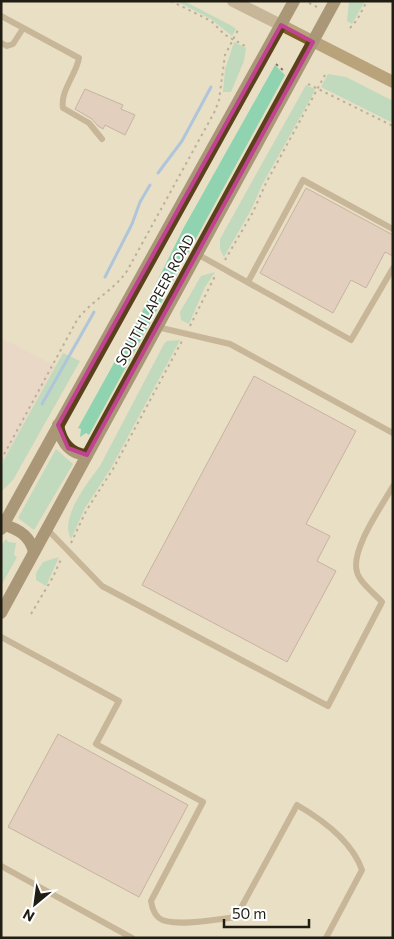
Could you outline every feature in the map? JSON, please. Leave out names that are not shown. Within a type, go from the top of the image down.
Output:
[{"type":"main road","name":"SOUTH LAPEER ROAD","points":[[2,527],[294,1]]},
{"type":"main road","name":"SOUTH LAPEER ROAD","points":[[1,613],[335,1]]},
{"type":"main road","points":[[281,25],[393,82]]},
{"type":"main road","points":[[58,425],[60,435],[68,448],[87,455]]},
{"type":"main road","points":[[2,527],[17,530],[28,538],[34,552]]},
{"type":"street","points":[[233,1],[281,25]]},
{"type":"lane","points":[[1,16],[22,30],[79,58],[77,70],[62,99],[63,108],[88,123],[102,139]]},
{"type":"lane","points":[[1,42],[7,46],[13,44],[22,30]]},
{"type":"lane","points":[[248,282],[303,180],[393,229]]},
{"type":"lane","points":[[197,254],[221,265],[351,340],[393,268]]},
{"type":"lane","points":[[157,327],[230,344],[393,434]]},
{"type":"lane","points":[[46,529],[102,586],[328,706],[382,602],[357,573],[356,557],[362,542],[393,486]]},
{"type":"lane","points":[[1,637],[119,701],[96,744],[203,802],[151,901],[152,908],[160,919],[173,923],[236,917],[297,805],[314,815],[345,842],[358,860],[362,870],[326,938]]},
{"type":"lane","points":[[1,866],[132,938]]},
{"type":"path","points":[[171,1],[211,21],[233,39],[246,46]]},
{"type":"path","points":[[350,28],[357,20],[367,1]]},
{"type":"path","points":[[309,3],[321,10]]},
{"type":"path","points":[[1,460],[77,320],[83,312],[116,285],[127,271],[210,120],[219,100],[222,67],[238,30]]},
{"type":"path","points":[[276,64],[286,73]]},
{"type":"path","points":[[31,614],[186,333],[221,265],[253,212],[266,183],[325,75]]},
{"type":"path","points":[[308,84],[393,126]]},
{"type":"highlighted area","points":[[281,25],[313,42],[87,455],[68,448],[58,425]]},
{"type":"shaded area","points":[[1,338],[56,366],[1,465]]},
{"type":"green space","points":[[176,1],[184,1],[236,29],[232,36],[211,19]]},
{"type":"green space","points":[[349,1],[365,1],[352,24],[347,21]]},
{"type":"green space","points":[[234,42],[246,48],[244,61],[231,92],[223,92],[225,70]]},
{"type":"green space","points":[[275,65],[285,75],[89,435],[86,433],[80,437],[81,429],[78,428],[140,316],[183,229]]},
{"type":"green space","points":[[328,74],[346,77],[393,101],[393,123],[321,87]]},
{"type":"green space","points":[[306,85],[315,89],[312,96],[224,257],[220,249],[220,239]]},
{"type":"green space","points":[[215,272],[205,287],[189,324],[181,320],[180,312],[201,276]]},
{"type":"green space","points":[[180,340],[111,468],[85,508],[71,539],[68,530],[69,521],[76,501],[100,466],[164,344],[167,341]]},
{"type":"green space","points":[[63,353],[80,361],[13,480],[1,492],[1,465]]},
{"type":"green space","points":[[56,449],[73,464],[34,530],[18,518]]},
{"type":"green space","points":[[6,539],[8,542],[16,543],[14,555],[17,557],[1,586],[1,546]]},
{"type":"green space","points":[[59,557],[46,586],[36,580],[36,573],[43,562]]},
{"type":"building","points":[[85,89],[123,105],[121,109],[135,115],[125,135],[105,125],[103,129],[92,119],[75,109]]},
{"type":"building","points":[[306,188],[393,235],[393,256],[385,252],[366,288],[351,280],[333,313],[260,273]]},
{"type":"building","points":[[254,376],[356,431],[306,524],[330,536],[317,561],[336,571],[287,662],[142,585]]},
{"type":"building","points":[[58,734],[188,805],[139,897],[8,827]]},
{"type":"waterway","points":[[158,173],[182,141],[211,87]]},
{"type":"waterway","points":[[105,277],[132,224],[140,202],[150,185]]},
{"type":"waterway","points":[[42,404],[94,312]]}]
